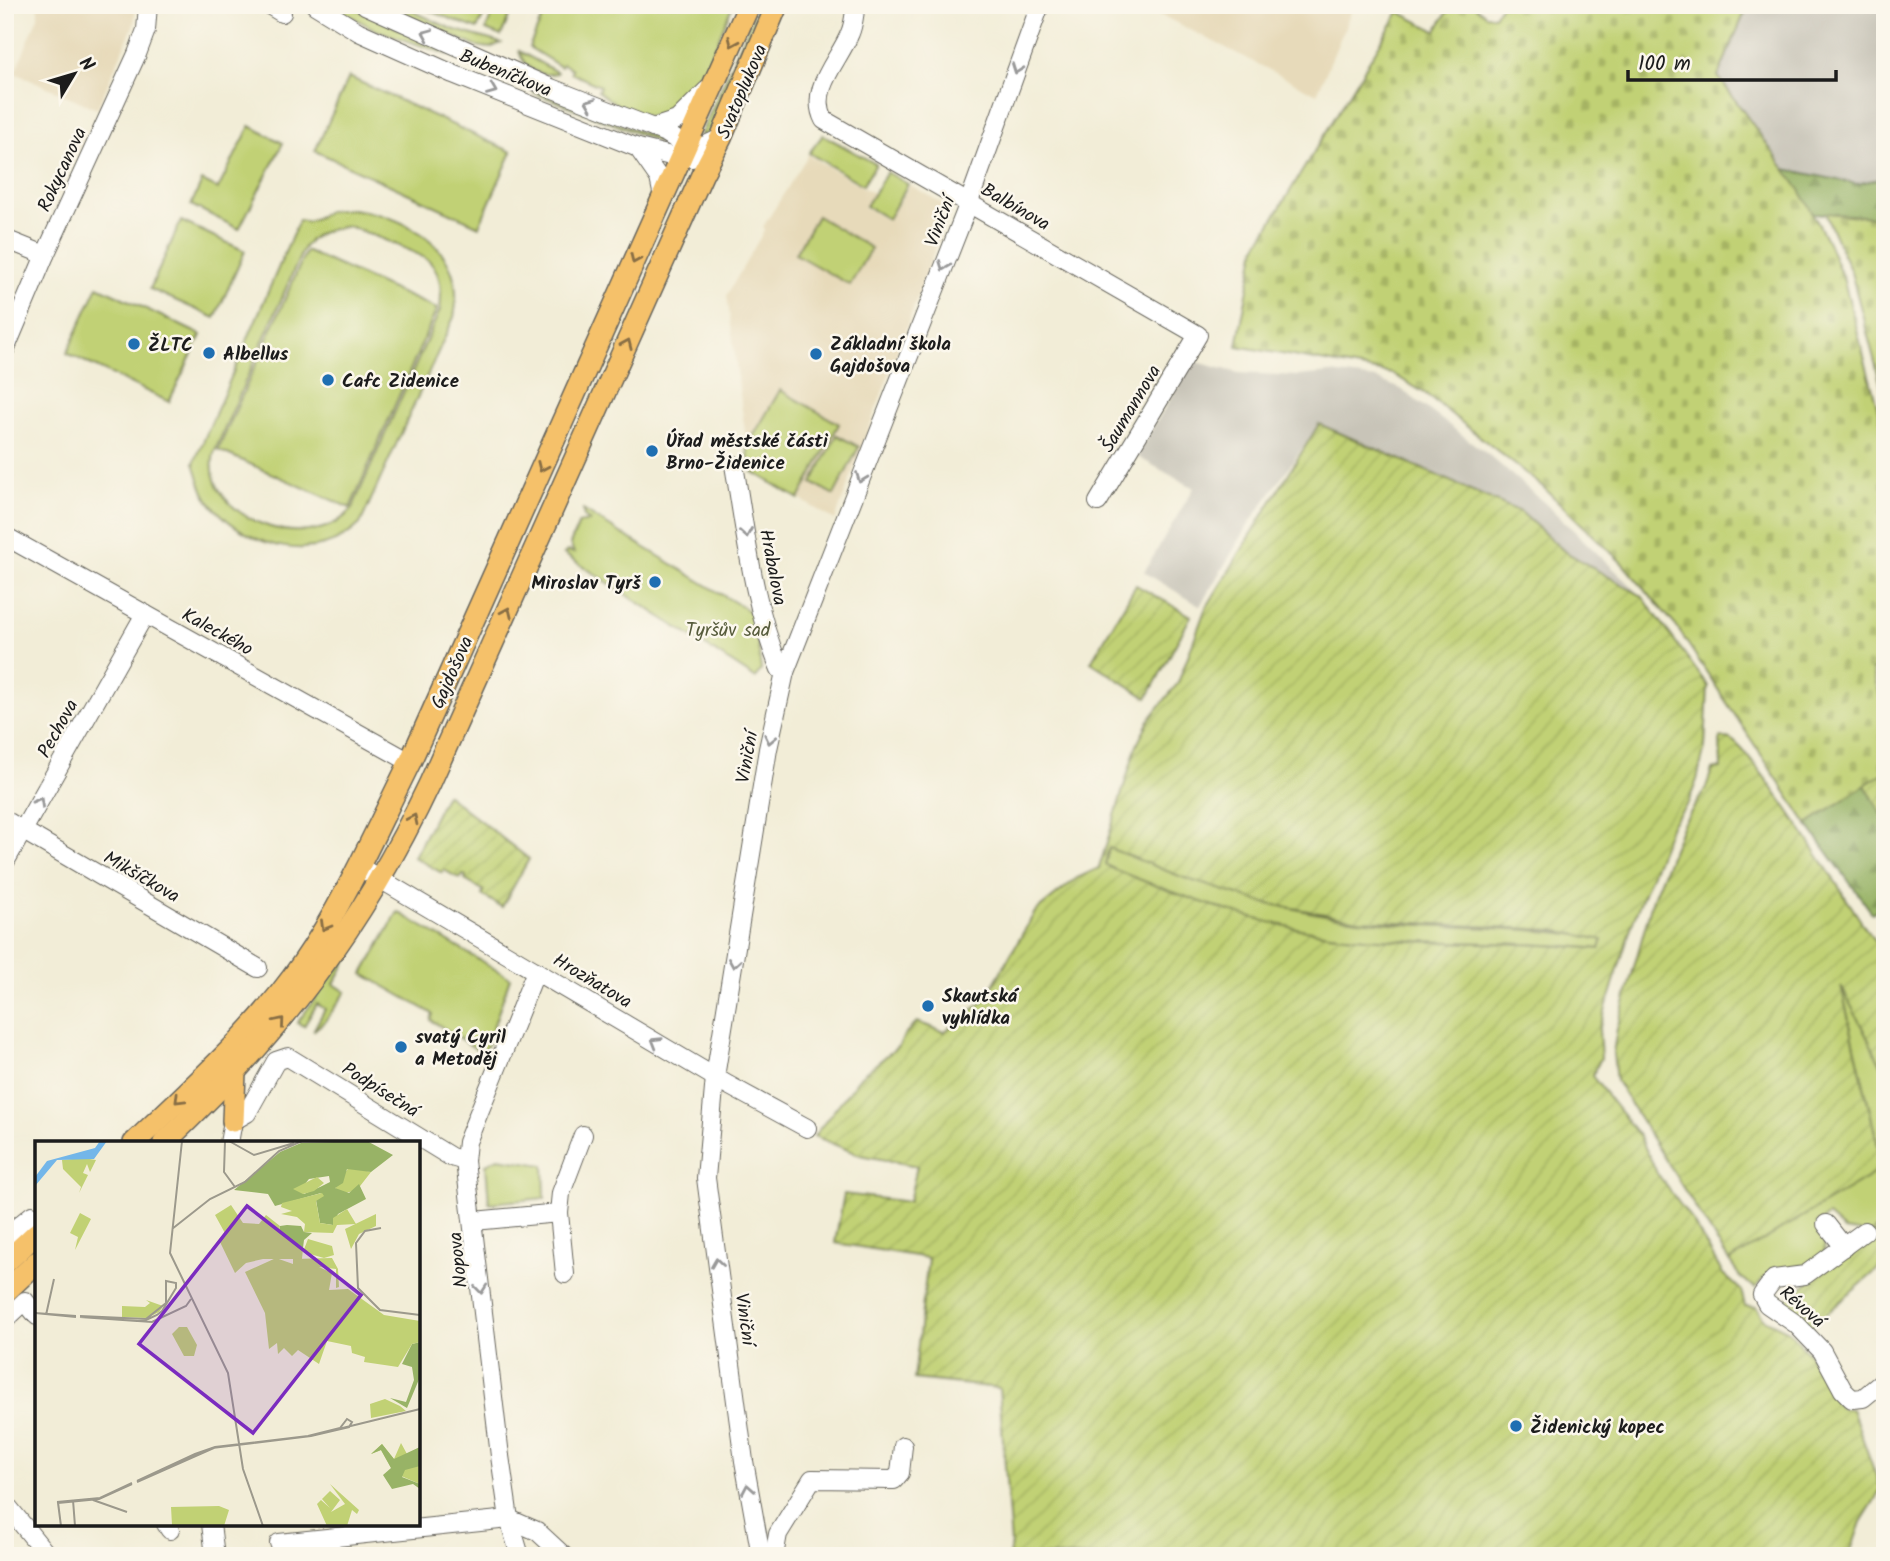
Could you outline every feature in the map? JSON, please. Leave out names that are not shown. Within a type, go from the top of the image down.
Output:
[{"type":"main road","name":"Svatoplukova","points":[[686,152],[749,5]]},
{"type":"main road","name":"Svatoplukova","points":[[702,175],[722,138],[777,5]]},
{"type":"main road","name":"Gajdošova","points":[[136,1141],[223,1055],[283,990],[315,943],[358,866],[410,762],[663,197],[686,152]]},
{"type":"main road","name":"Gajdošova","points":[[166,1141],[235,1073],[321,971],[381,879],[430,783],[702,175]]},
{"type":"main road","points":[[233,1121],[235,1073]]},
{"type":"main road","points":[[5,1263],[34,1224]]},
{"type":"main road","points":[[5,1292],[35,1264]]},
{"type":"street","name":"Rokycanova","points":[[5,350],[45,255],[138,54],[146,30],[148,5]]},
{"type":"street","name":"Bubeníčkova","points":[[315,5],[349,27],[453,74],[662,156],[686,152],[722,138]]},
{"type":"street","name":"Bubeníčkova","points":[[365,5],[551,88],[653,128],[680,142],[702,175]]},
{"type":"street","name":"Balbínova","points":[[856,5],[851,31],[821,86],[818,109],[824,120],[1198,335]]},
{"type":"street","name":"Viniční","points":[[770,1555],[744,1461],[706,1178],[715,1077],[768,748],[785,672],[969,203],[1040,5]]},
{"type":"street","points":[[653,128],[677,120],[694,106],[716,79]]},
{"type":"street","points":[[638,148],[659,178],[663,197]]},
{"type":"street","points":[[5,239],[45,255]]},
{"type":"street","name":"Šaumannova","points":[[1098,502],[1198,335]]},
{"type":"street","name":"Hrabalova","points":[[734,465],[755,586],[769,643],[780,669],[785,672]]},
{"type":"street","name":"Kaleckého","points":[[5,536],[410,762]]},
{"type":"street","name":"Pechova","points":[[5,862],[145,614]]},
{"type":"street","name":"Mikšíčkova","points":[[5,820],[258,968]]},
{"type":"street","name":"Hrozňatova","points":[[358,866],[715,1077],[807,1128]]},
{"type":"street","name":"Nopova","points":[[520,1556],[509,1519],[465,1161],[467,1142],[536,971]]},
{"type":"street","name":"Podpísečná","points":[[233,1121],[247,1113],[276,1061],[288,1057],[451,1157],[465,1161]]},
{"type":"street","points":[[229,1141],[233,1121]]},
{"type":"street","points":[[565,1275],[559,1213],[563,1185],[583,1135]]},
{"type":"street","points":[[474,1221],[559,1213]]},
{"type":"street","points":[[5,1237],[34,1224]]},
{"type":"street","points":[[1826,1224],[1844,1247]]},
{"type":"street","name":"Révová","points":[[1865,1231],[1805,1275],[1774,1279],[1763,1291],[1763,1300],[1802,1329],[1822,1351],[1843,1390],[1852,1399],[1863,1398],[1885,1380]]},
{"type":"street","points":[[5,1320],[24,1301],[35,1314]]},
{"type":"street","name":"Viniční","points":[[770,1555],[778,1534],[808,1482],[820,1477],[871,1482],[894,1480],[901,1469],[903,1446]]},
{"type":"street","points":[[5,1503],[48,1556]]},
{"type":"street","points":[[279,1543],[509,1519],[537,1531],[564,1556]]},
{"type":"street","points":[[211,1526],[215,1556]]},
{"type":"shaded area","points":[[38,5],[136,5],[134,24],[97,109],[15,73],[38,17]]},
{"type":"shaded area","points":[[1141,5],[1354,5],[1317,94]]},
{"type":"shaded area","points":[[1748,5],[1885,5],[1885,166],[1881,176],[1857,184],[1785,169],[1718,76]]},
{"type":"shaded area","name":"Základní škola Gajdošova","points":[[808,155],[873,193],[864,207],[888,221],[910,185],[947,206],[949,212],[835,520],[750,470],[727,295],[765,229],[763,227]]},
{"type":"shaded area","points":[[1193,361],[1239,373],[1298,376],[1331,373],[1376,379],[1401,389],[1490,456],[1548,506],[1642,596],[1564,551],[1521,512],[1319,424],[1249,524],[1200,606],[1144,572],[1194,488],[1136,456]]},
{"type":"green space","points":[[331,5],[349,5],[464,60],[376,30]]},
{"type":"green space","points":[[384,5],[399,5],[452,29],[501,43],[490,48],[475,46]]},
{"type":"green space","points":[[414,5],[489,5],[477,29]]},
{"type":"green space","points":[[495,5],[508,5],[511,12],[501,36],[486,30]]},
{"type":"green space","points":[[556,5],[733,5],[700,79],[686,99],[671,112],[651,116],[627,110],[598,91],[600,86],[571,73],[572,69],[563,64],[561,67],[529,47],[544,14]]},
{"type":"green space","points":[[758,5],[770,5],[714,128],[708,134],[700,136]]},
{"type":"green space","points":[[1451,5],[1473,5],[1486,15],[1494,16],[1501,5],[1748,5],[1718,76],[1800,190],[1827,240],[1844,281],[1885,436],[1885,666],[1872,670],[1885,712],[1885,772],[1807,824],[1676,626],[1623,564],[1543,487],[1426,394],[1393,374],[1237,346],[1256,247],[1399,12],[1436,31]]},
{"type":"green space","points":[[519,51],[557,73],[539,73],[525,63]]},
{"type":"green space","points":[[349,77],[512,152],[479,226],[315,151]]},
{"type":"green space","points":[[534,90],[672,144],[674,148],[534,93]]},
{"type":"green space","points":[[250,126],[283,143],[239,229],[191,205],[202,181],[218,189]]},
{"type":"green space","points":[[823,135],[876,164],[863,185],[809,153]]},
{"type":"green space","points":[[1785,169],[1857,184],[1885,177],[1885,218],[1811,213]]},
{"type":"green space","points":[[887,172],[908,184],[888,219],[866,206]]},
{"type":"green space","points":[[352,209],[374,213],[413,229],[430,240],[443,255],[452,273],[456,293],[454,317],[360,524],[343,537],[324,545],[284,547],[264,542],[228,521],[206,496],[194,463],[299,220],[308,222],[329,211]],"holes":[[[348,226],[404,248],[430,262],[440,284],[440,310],[352,509],[333,524],[310,531],[285,530],[261,524],[240,512],[223,495],[214,476],[214,453],[304,247],[318,235]]]},
{"type":"green space","points":[[1825,213],[1885,218],[1885,400],[1851,272]]},
{"type":"green space","points":[[817,216],[871,248],[850,285],[795,254]]},
{"type":"green space","points":[[181,221],[245,251],[215,318],[150,289]]},
{"type":"green space","name":"Cafc Zidenice","points":[[306,251],[437,309],[350,508],[218,450]]},
{"type":"green space","name":"ŽLTC","points":[[98,286],[201,335],[169,402],[67,353]]},
{"type":"green space","points":[[780,390],[839,424],[799,499],[750,470],[747,447]]},
{"type":"green space","points":[[1319,424],[1521,512],[1564,551],[1642,596],[1708,686],[1705,747],[1697,780],[1688,803],[1671,825],[1633,921],[1599,1030],[1601,1058],[1592,1076],[1640,1137],[1657,1173],[1693,1222],[1723,1274],[1741,1290],[1745,1306],[1756,1307],[1764,1319],[1789,1331],[1809,1354],[1840,1408],[1852,1409],[1881,1490],[1861,1522],[1849,1556],[1009,1556],[1011,1544],[999,1388],[914,1379],[928,1258],[835,1243],[844,1194],[909,1202],[917,1166],[860,1155],[814,1136],[861,1076],[900,1045],[904,1035],[917,1022],[944,1032],[984,1001],[1035,912],[1077,878],[1099,868],[1136,747],[1149,720],[1178,683],[1205,610]],"holes":[[[1109,848],[1187,879],[1264,903],[1359,920],[1554,930],[1603,940],[1600,949],[1385,940],[1323,933],[1231,912],[1113,869],[1105,864]]]},
{"type":"green space","points":[[837,435],[859,447],[834,495],[812,483]]},
{"type":"green space","name":"Tyršův sad","points":[[583,510],[754,614],[761,670],[755,678],[564,554],[567,551],[574,553],[570,544],[579,523],[590,521],[584,517]]},
{"type":"green space","points":[[1136,585],[1191,616],[1147,698],[1091,662]]},
{"type":"green space","points":[[1720,738],[1730,739],[1758,769],[1868,932],[1885,951],[1885,1072],[1841,986],[1883,1168],[1729,1261],[1616,1081],[1613,1053],[1617,1029],[1653,898],[1683,824],[1705,790],[1712,770],[1721,768]]},
{"type":"green space","points":[[1885,772],[1885,819],[1865,785]]},
{"type":"green space","points":[[1865,785],[1885,819],[1885,905],[1872,913],[1807,824]]},
{"type":"green space","points":[[446,794],[529,859],[502,907],[482,895],[484,891],[465,880],[466,876],[463,875],[460,879],[444,870],[442,873],[414,857]]},
{"type":"green space","points":[[1109,847],[1231,892],[1326,915],[1389,923],[1542,931],[1603,939],[1600,949],[1539,944],[1386,939],[1291,928],[1195,902],[1134,878],[1105,865]]},
{"type":"green space","points":[[398,912],[510,978],[484,1054],[431,1020],[433,1014],[363,974]]},
{"type":"green space","points":[[359,939],[334,984],[346,992],[325,1021],[313,1031],[325,1009],[317,1004],[304,1026],[297,1023]]},
{"type":"green space","points":[[1840,982],[1885,1072],[1885,1222],[1870,1234],[1844,1230],[1828,1216],[1816,1224],[1825,1249],[1821,1257],[1813,1262],[1769,1274],[1756,1288],[1741,1278],[1729,1261],[1883,1167]]},
{"type":"green space","points":[[498,1158],[544,1165],[545,1198],[489,1203],[486,1164]]},
{"type":"green space","points":[[1885,1222],[1885,1263],[1809,1329],[1778,1306]]},
{"type":"place","name":"ŽLTC","points":[[134,344]]},
{"type":"place","name":"Albellus","points":[[209,353]]},
{"type":"place","name":"Základní škola Gajdošova","points":[[816,354]]},
{"type":"place","name":"Cafc Zidenice","points":[[328,380]]},
{"type":"place","name":"Úřad městské části Brno-Židenice","points":[[652,451]]},
{"type":"place","name":"Miroslav Tyrš","points":[[655,582]]},
{"type":"place","name":"Skautská vyhlídka","points":[[928,1006]]},
{"type":"place","name":"svatý Cyril a Metoděj","points":[[401,1047]]},
{"type":"place","name":"Židenický kopec","points":[[1516,1426]]}]
